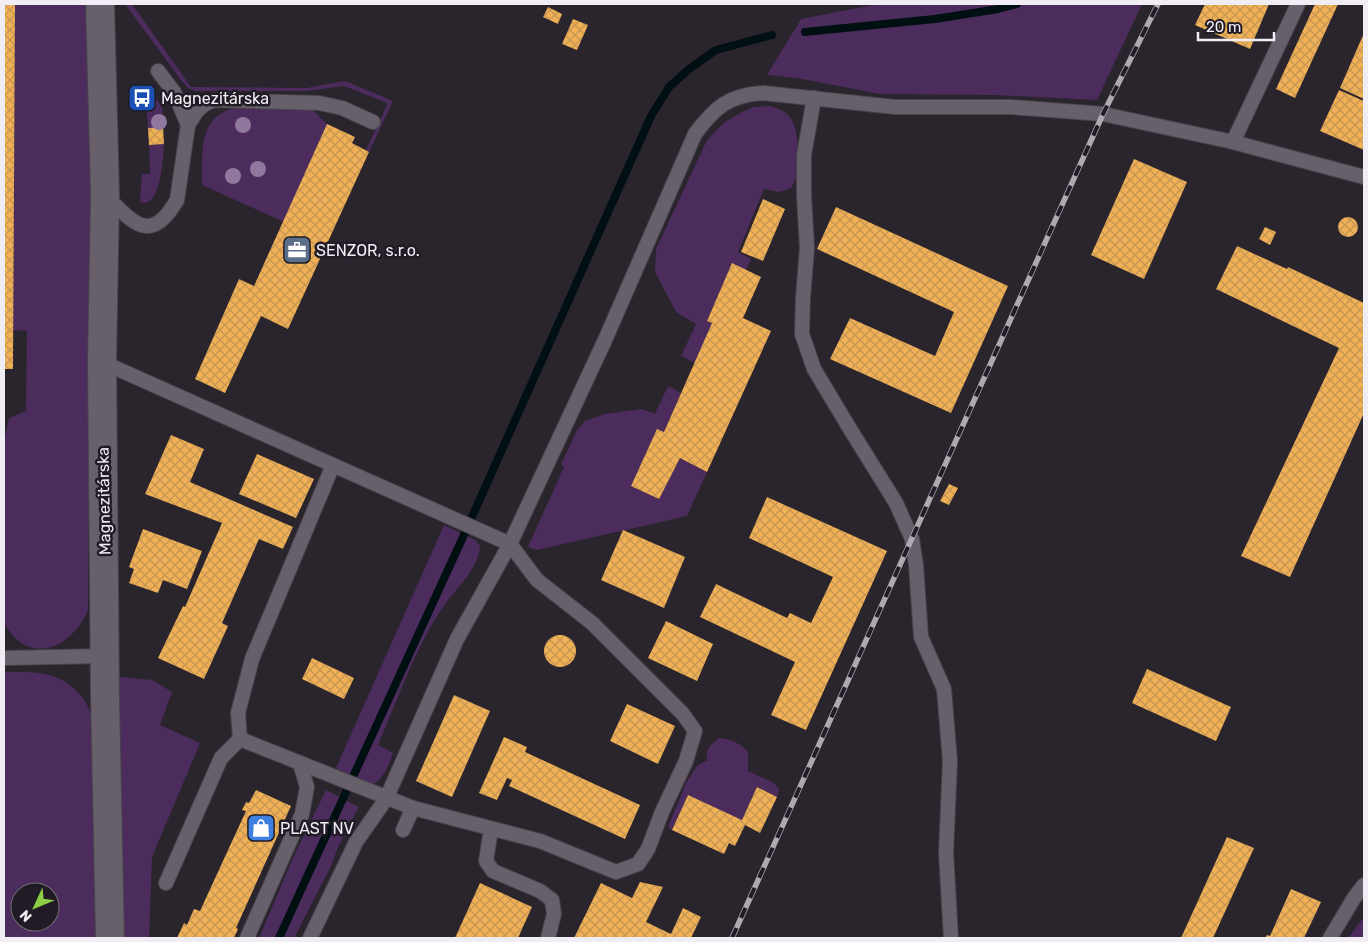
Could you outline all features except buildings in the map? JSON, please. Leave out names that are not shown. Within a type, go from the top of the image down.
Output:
[{"type":"street","name":"Magnezitárska","points":[[100,4],[105,195],[102,362],[110,938]]},
{"type":"lane","points":[[1233,142],[1298,4]]},
{"type":"lane","points":[[158,71],[174,92],[188,125]]},
{"type":"lane","points":[[310,938],[356,842],[386,799],[457,639],[510,544],[605,340],[695,134],[716,109],[730,99],[746,94],[764,93],[895,107],[1011,107],[1102,114],[1233,142],[1364,177]]},
{"type":"lane","points":[[814,98],[804,155],[807,248],[802,298],[802,334],[814,369],[896,503],[912,539],[916,565],[921,637],[944,689],[950,761],[946,853],[951,938]]},
{"type":"lane","points":[[105,195],[134,223],[152,226],[160,222],[177,200],[188,125],[204,104],[214,100],[319,103],[342,108],[372,122]]},
{"type":"lane","points":[[102,362],[481,529],[510,544],[537,580],[592,623],[683,714],[695,732],[686,761],[662,812],[648,849],[638,864],[616,872],[540,841],[412,808],[386,799],[240,739]]},
{"type":"lane","points":[[166,883],[222,758],[240,739],[238,713],[252,659],[333,465]]},
{"type":"lane","points":[[4,658],[105,656]]},
{"type":"lane","points":[[247,938],[302,814],[307,787],[300,763]]},
{"type":"lane","points":[[403,830],[412,808]]},
{"type":"lane","points":[[491,829],[486,861],[493,871],[540,891],[552,900],[554,914],[548,938]]},
{"type":"lane","points":[[1330,938],[1364,885]]},
{"type":"shaded area","points":[[15,4],[89,4],[91,197],[88,610],[71,635],[60,643],[48,648],[36,649],[24,645],[14,636],[4,622],[5,437],[9,418],[26,411],[27,331],[13,330]]},
{"type":"shaded area","points":[[125,4],[132,4],[191,87],[307,88],[345,81],[393,101],[369,152],[366,150],[387,105],[385,102],[344,86],[306,91],[195,91],[188,88],[181,80]]},
{"type":"shaded area","points":[[878,4],[1142,4],[1097,100],[995,95],[880,94],[797,78],[767,75],[801,19]]},
{"type":"shaded area","points":[[146,95],[160,103],[163,111],[163,127],[148,128]]},
{"type":"shaded area","points":[[770,106],[786,113],[795,127],[798,153],[796,178],[791,188],[779,192],[764,189],[738,252],[751,259],[746,270],[732,264],[707,320],[712,323],[695,363],[681,356],[696,324],[676,312],[655,272],[656,249],[707,140],[725,122],[742,112],[754,107]]},
{"type":"shaded area","points":[[243,107],[313,110],[327,124],[284,222],[202,185],[203,146],[210,124],[217,116],[228,110]]},
{"type":"shaded area","points":[[164,144],[162,170],[157,191],[147,202],[140,202],[142,174],[150,174],[149,145]]},
{"type":"shaded area","points":[[668,386],[681,393],[664,432],[657,429],[631,486],[659,499],[680,458],[707,472],[687,516],[537,550],[528,547],[564,467],[561,465],[576,432],[585,421],[605,414],[642,409],[655,414]]},
{"type":"shaded area","points":[[444,525],[475,540],[480,545],[479,553],[464,581],[437,616],[418,651],[378,745],[393,753],[382,776],[371,786],[336,768]]},
{"type":"shaded area","points":[[4,672],[37,673],[56,677],[74,688],[84,699],[93,718],[97,938],[4,938]]},
{"type":"shaded area","points":[[119,677],[152,680],[172,692],[160,725],[200,743],[152,857],[149,938],[121,938],[117,715]]},
{"type":"shaded area","points":[[719,738],[735,742],[748,752],[748,771],[774,783],[779,789],[777,797],[757,787],[742,820],[688,795],[672,830],[668,827],[686,783],[698,765],[708,760],[707,750]]},
{"type":"shaded area","points":[[326,790],[359,807],[294,938],[259,938],[293,858]]},
{"type":"shaded area","points":[[1364,917],[1364,938],[1348,938]]},
{"type":"waterway","points":[[805,32],[935,19],[1017,4]]},
{"type":"waterway","points":[[279,938],[463,537],[651,116],[669,87],[689,69],[716,50],[772,35]]},
{"type":"railway","points":[[732,938],[1103,114],[1158,4]]},
{"type":"place","name":"Magnezitárska","points":[[142,98]]},
{"type":"place","name":"SENZOR, s.r.o.","points":[[297,250]]},
{"type":"place","name":"PLAST NV","points":[[261,828]]}]
